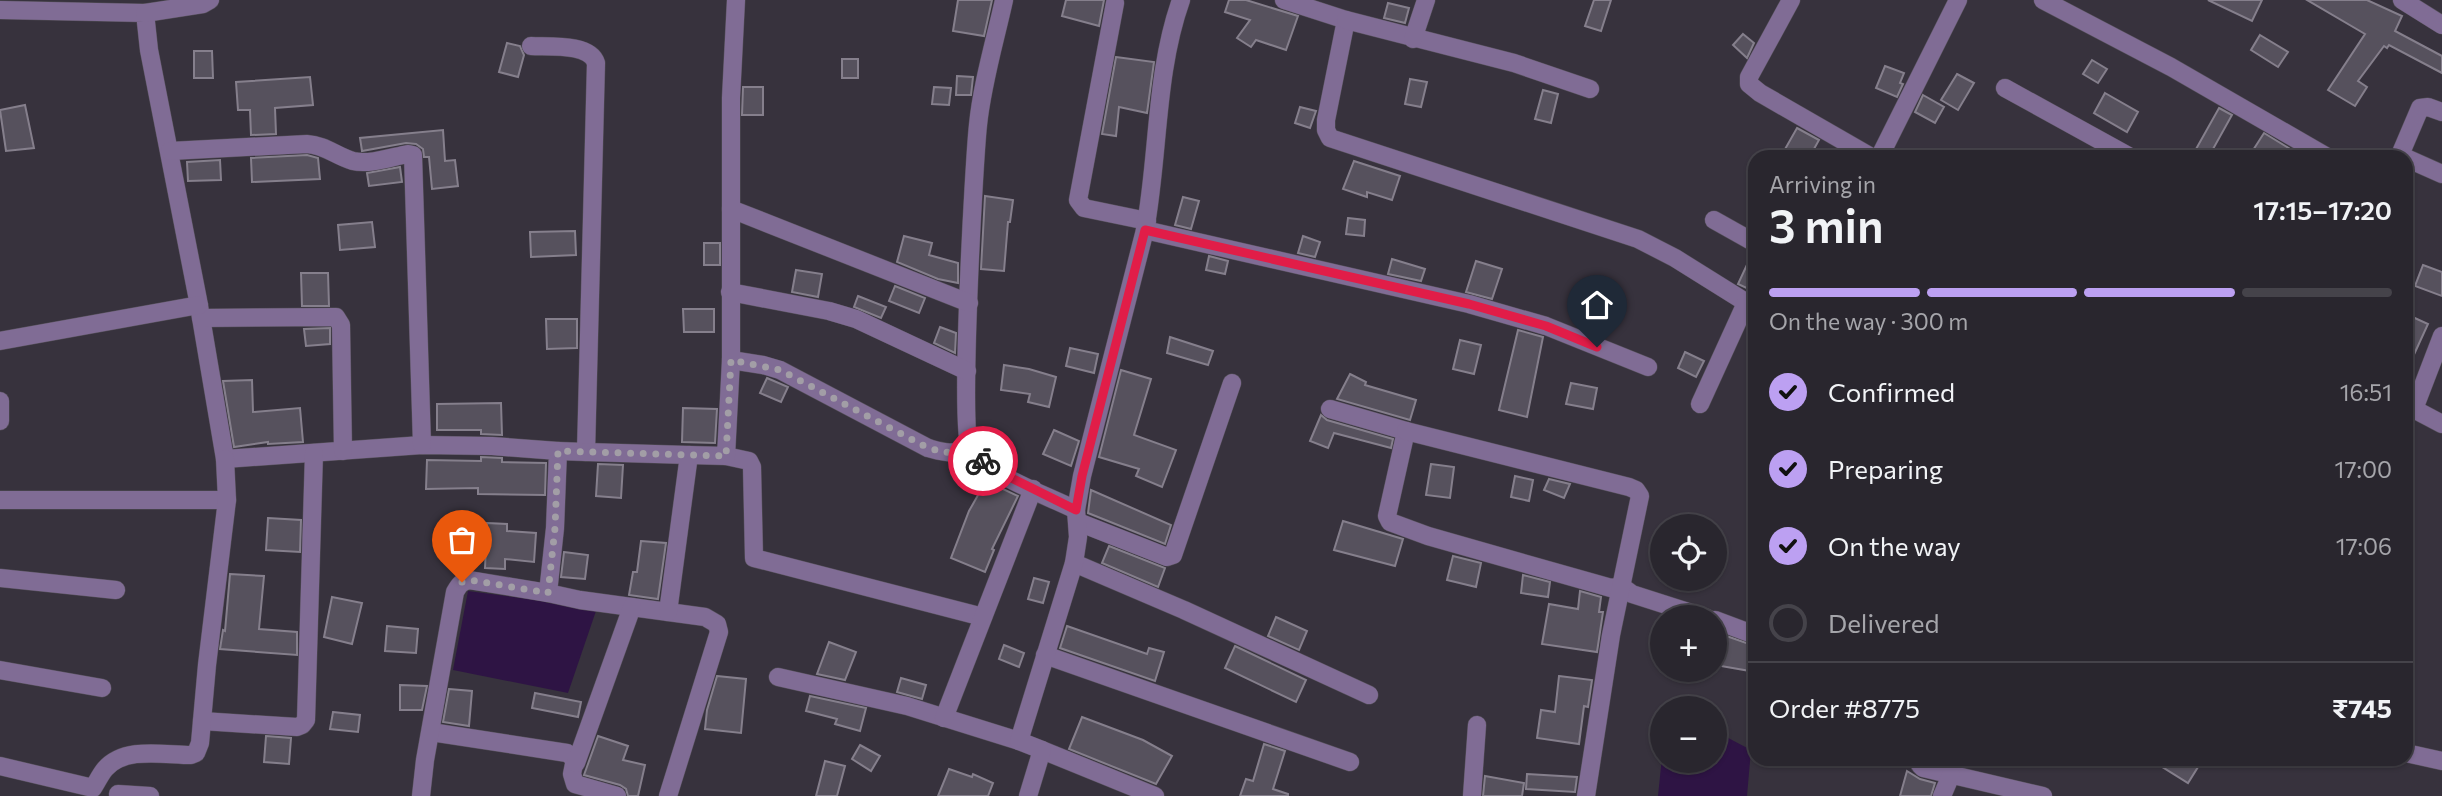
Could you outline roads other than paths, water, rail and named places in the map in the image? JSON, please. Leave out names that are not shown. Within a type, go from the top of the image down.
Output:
[{"type":"street","points":[[0,10],[145,13],[203,4],[210,0]]},
{"type":"street","points":[[726,456],[731,360],[731,97],[736,0]]},
{"type":"street","points":[[1004,0],[978,124],[965,428],[968,447],[991,468],[1033,489],[1077,516],[1167,557],[1173,555],[1232,383]]},
{"type":"street","points":[[1019,741],[1074,563],[1082,476],[1146,226],[1165,64],[1174,19],[1181,0]]},
{"type":"street","points":[[1284,0],[1413,39],[1514,63],[1590,89]]},
{"type":"street","points":[[1413,39],[1426,0]]},
{"type":"street","points":[[1791,0],[1749,77],[1749,84],[1759,93],[1859,150]]},
{"type":"street","points":[[1883,150],[1958,0]]},
{"type":"street","points":[[2043,0],[2171,67],[2315,150]]},
{"type":"street","points":[[2402,0],[2442,25]]},
{"type":"street","points":[[1115,3],[1078,201],[1084,208],[1146,226],[1469,304],[1546,326],[1648,367]]},
{"type":"street","points":[[93,788],[105,768],[134,754],[196,753],[200,743],[227,500],[225,459],[200,311],[149,50],[145,13]]},
{"type":"street","points":[[1346,20],[1326,120],[1326,130],[1330,138],[1638,239],[1675,258],[1748,303]]},
{"type":"street","points":[[531,46],[584,50],[594,57],[596,63],[586,452]]},
{"type":"street","points":[[2005,88],[2117,150]]},
{"type":"street","points":[[2405,150],[2420,107],[2442,112]]},
{"type":"street","points":[[170,151],[306,144],[322,146],[362,162],[413,155],[422,445]]},
{"type":"street","points":[[2413,162],[2442,174]]},
{"type":"street","points":[[731,209],[969,303]]},
{"type":"street","points":[[1714,220],[1748,239]]},
{"type":"street","points":[[730,292],[830,311],[856,319],[967,371]]},
{"type":"street","points":[[0,341],[200,311],[336,317],[341,325],[343,451]]},
{"type":"street","points":[[1700,404],[1748,311]]},
{"type":"street","points":[[2413,400],[2442,336]]},
{"type":"street","points":[[731,360],[780,370],[928,448],[948,454],[968,447]]},
{"type":"street","points":[[0,401],[0,421]]},
{"type":"street","points":[[1330,409],[1636,490],[1640,496],[1611,635],[1586,796]]},
{"type":"street","points":[[2413,409],[2442,424]]},
{"type":"street","points":[[1406,431],[1387,516],[1390,522],[1428,536],[1611,588],[1621,586],[1632,594],[1666,605]]},
{"type":"street","points":[[225,459],[422,445],[726,456],[749,461],[752,467],[754,558],[983,617]]},
{"type":"street","points":[[548,593],[555,528],[558,451]]},
{"type":"street","points":[[202,721],[297,727],[306,720],[314,453]]},
{"type":"street","points":[[668,612],[689,455]]},
{"type":"street","points":[[944,718],[1033,489]]},
{"type":"street","points":[[0,500],[227,500]]},
{"type":"street","points":[[1074,563],[1184,610],[1368,695]]},
{"type":"street","points":[[0,578],[116,590]]},
{"type":"street","points":[[421,796],[455,592],[462,582],[470,580],[580,600],[711,619],[717,624],[719,632],[668,796]]},
{"type":"street","points":[[572,780],[632,607]]},
{"type":"street","points":[[1727,624],[1748,632]]},
{"type":"street","points":[[1045,655],[1350,762]]},
{"type":"street","points":[[0,670],[102,688]]},
{"type":"street","points":[[778,677],[907,706],[1019,741],[1155,796]]},
{"type":"street","points":[[1472,796],[1477,725]]},
{"type":"street","points":[[431,732],[567,753],[573,756],[572,780]]},
{"type":"street","points":[[1028,796],[1042,750]]},
{"type":"street","points":[[2413,755],[2442,761]]},
{"type":"street","points":[[0,766],[118,795],[150,796]]},
{"type":"street","points":[[1921,766],[2042,796]]},
{"type":"street","points":[[1942,796],[1951,775]]},
{"type":"street","points":[[572,780],[580,786],[617,796]]}]
